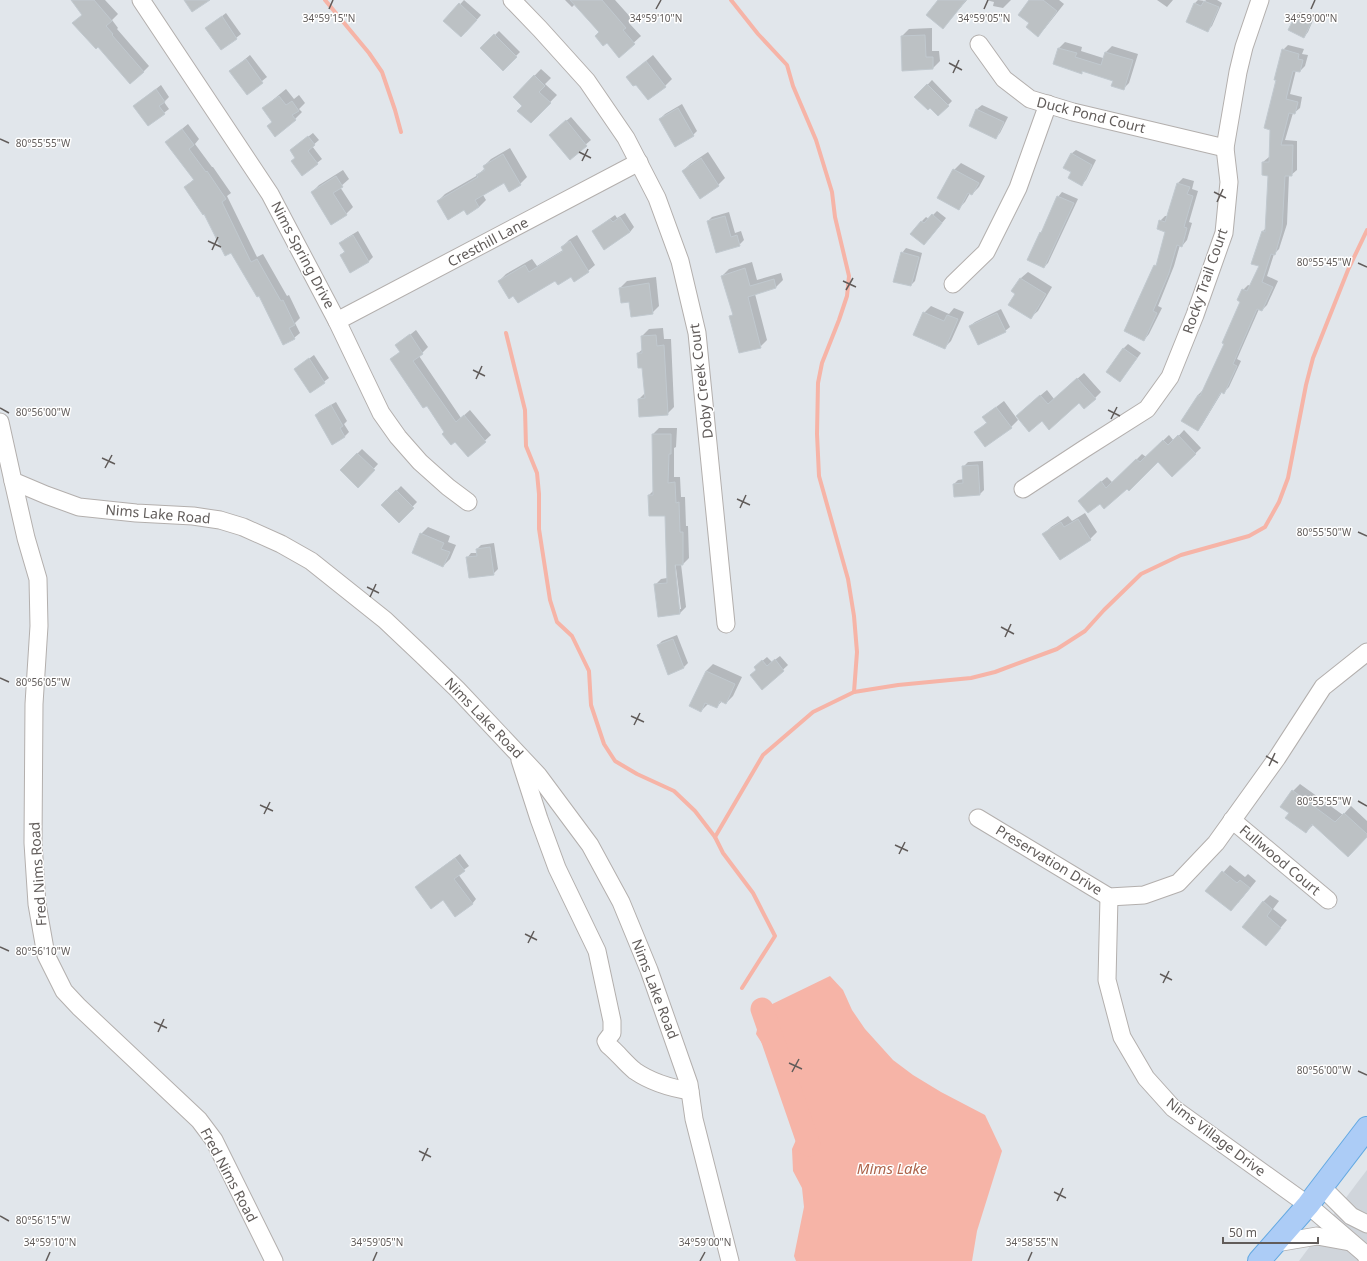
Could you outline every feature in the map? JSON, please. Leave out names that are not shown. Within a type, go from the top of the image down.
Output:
[{"type":"main road","points":[[1260,1261],[1308,1205],[1367,1128]]},
{"type":"street","name":"Nims Spring Drive","points":[[141,0],[270,194],[337,321],[381,413],[398,438],[420,462],[448,487],[468,502]]},
{"type":"street","name":"Doby Creek Court","points":[[512,0],[587,81],[626,138],[657,198],[680,261],[697,333],[726,624]]},
{"type":"street","name":"Rocky Trail Court","points":[[1023,489],[1147,409],[1170,377],[1195,314],[1224,233],[1229,182],[1225,148],[1238,72],[1244,47],[1260,0]]},
{"type":"street","name":"Duck Pond Court","points":[[979,44],[1004,79],[1030,99],[1225,148]]},
{"type":"street","points":[[953,284],[986,252],[1018,188],[1048,104]]},
{"type":"street","name":"Cresthill Lane","points":[[337,321],[639,162]]},
{"type":"street","points":[[0,422],[13,481]]},
{"type":"street","name":"Nims Lake Road","points":[[13,481],[79,507],[193,516],[220,520],[243,527],[281,544],[311,561],[384,620],[457,690],[538,776],[590,846],[621,902],[665,1012],[689,1084],[694,1119],[730,1261]]},
{"type":"street","name":"Fred Nims Road","points":[[13,481],[26,538],[38,579],[39,626],[34,704],[33,844],[37,904],[46,955],[64,991],[79,1007],[199,1120],[214,1140],[274,1261]]},
{"type":"street","name":"Preservation Drive","points":[[978,818],[1109,897],[1144,895],[1178,883],[1216,843],[1277,758],[1323,687],[1367,652]]},
{"type":"street","points":[[519,756],[539,819],[557,868],[597,951],[612,1021],[612,1033],[606,1041],[608,1045],[636,1071],[658,1083],[677,1089],[690,1091]]},
{"type":"street","name":"Fullwood Court","points":[[1232,820],[1328,900]]},
{"type":"street","name":"Nims Village Drive","points":[[1109,897],[1107,980],[1122,1037],[1146,1078],[1173,1108],[1308,1205],[1365,1254],[1367,1258]]},
{"type":"street","points":[[1322,1187],[1351,1216],[1367,1224]]},
{"type":"street","points":[[1276,1243],[1317,1236],[1351,1242]]},
{"type":"shaded area","points":[[1367,1170],[1367,1261],[1299,1261],[1357,1183]]},
{"type":"water","name":"Mims Lake","points":[[830,976],[843,990],[852,1010],[865,1029],[893,1060],[913,1075],[941,1092],[985,1115],[1002,1151],[977,1231],[972,1261],[796,1261],[794,1256],[804,1207],[802,1188],[793,1171],[792,1149],[800,1131],[798,1100],[756,1034],[762,1009]]},
{"type":"building","points":[[71,0],[94,0],[112,21],[106,26],[144,72],[130,84],[98,47],[96,49],[72,23],[82,15]]},
{"type":"building","points":[[184,0],[210,0],[192,12]]},
{"type":"building","points":[[570,0],[602,0],[626,28],[623,30],[635,44],[619,58],[607,43],[603,46],[595,36],[599,32]]},
{"type":"building","points":[[938,0],[966,0],[943,29],[926,15]]},
{"type":"building","points":[[1029,0],[1043,0],[1057,11],[1038,37],[1026,27],[1029,23],[1018,15]]},
{"type":"building","points":[[1204,1],[1219,7],[1208,32],[1186,22],[1194,3],[1201,6]]},
{"type":"building","points":[[459,3],[477,20],[461,37],[443,21]]},
{"type":"building","points":[[222,16],[237,39],[221,50],[205,28]]},
{"type":"building","points":[[1295,16],[1311,23],[1304,38],[1288,30]]},
{"type":"building","points":[[494,34],[517,57],[503,71],[480,48]]},
{"type":"building","points":[[925,35],[926,57],[933,57],[933,69],[902,71],[901,36]]},
{"type":"building","points":[[1058,48],[1077,53],[1075,57],[1101,65],[1105,52],[1133,60],[1124,90],[1111,86],[1113,81],[1082,71],[1082,74],[1053,64]]},
{"type":"building","points":[[1282,49],[1299,54],[1298,59],[1303,60],[1300,72],[1293,71],[1286,99],[1298,102],[1295,114],[1289,113],[1281,145],[1293,145],[1292,176],[1285,176],[1282,230],[1275,255],[1271,254],[1262,282],[1273,287],[1262,311],[1257,309],[1233,364],[1237,366],[1224,394],[1221,392],[1198,431],[1181,421],[1198,395],[1200,396],[1224,344],[1222,343],[1240,302],[1237,300],[1242,289],[1247,291],[1259,266],[1251,264],[1262,231],[1265,232],[1268,176],[1262,175],[1262,162],[1269,162],[1270,130],[1264,128]]},
{"type":"building","points":[[246,59],[263,83],[247,95],[229,71]]},
{"type":"building","points":[[646,61],[666,87],[648,100],[636,85],[633,86],[626,77]]},
{"type":"building","points":[[534,75],[545,86],[539,92],[551,103],[531,123],[517,111],[522,106],[513,97]]},
{"type":"building","points":[[927,84],[949,106],[938,116],[930,108],[928,110],[914,97]]},
{"type":"building","points":[[156,89],[165,102],[159,106],[165,114],[148,126],[133,106]]},
{"type":"building","points":[[279,96],[286,105],[292,101],[299,111],[292,115],[296,120],[275,137],[267,126],[272,122],[262,108]]},
{"type":"building","points":[[678,108],[694,136],[675,147],[659,119]]},
{"type":"building","points":[[976,109],[1004,122],[996,139],[969,126]]},
{"type":"building","points":[[566,120],[587,146],[570,160],[549,135]]},
{"type":"building","points":[[182,129],[194,145],[189,149],[206,172],[207,171],[226,199],[222,202],[251,262],[257,259],[281,301],[283,300],[295,325],[289,328],[295,339],[283,345],[259,296],[257,297],[231,253],[225,256],[204,214],[203,215],[184,187],[194,180],[165,142]]},
{"type":"building","points":[[308,136],[315,145],[308,151],[318,164],[302,176],[291,161],[295,158],[290,150]]},
{"type":"building","points":[[1071,153],[1092,165],[1082,186],[1068,178],[1071,172],[1063,168]]},
{"type":"building","points":[[503,154],[521,185],[509,192],[504,183],[475,200],[479,207],[467,215],[464,210],[448,220],[437,201],[478,177],[476,175],[485,170],[483,166]]},
{"type":"building","points":[[701,158],[719,186],[700,199],[682,171]]},
{"type":"building","points":[[953,169],[979,183],[972,195],[968,193],[959,210],[937,198]]},
{"type":"building","points":[[336,176],[343,187],[333,193],[347,215],[331,225],[311,192]]},
{"type":"building","points":[[1177,183],[1190,187],[1187,194],[1193,196],[1184,227],[1187,228],[1182,247],[1177,245],[1169,273],[1153,311],[1157,313],[1144,341],[1124,331],[1154,265],[1156,266],[1165,232],[1157,229],[1159,220],[1165,222]]},
{"type":"building","points":[[1057,196],[1074,203],[1044,268],[1027,260],[1040,232],[1041,233]]},
{"type":"building","points":[[932,214],[942,223],[924,245],[910,234],[921,221],[924,223]]},
{"type":"building","points":[[725,216],[731,237],[737,235],[740,246],[716,253],[707,221]]},
{"type":"building","points":[[620,217],[630,232],[604,250],[592,231],[610,219],[613,222]]},
{"type":"building","points":[[353,235],[369,262],[350,273],[340,255],[345,252],[339,243]]},
{"type":"building","points":[[570,241],[589,272],[574,282],[571,277],[558,285],[555,281],[518,303],[513,296],[509,299],[498,281],[525,265],[529,272],[563,251],[561,247]]},
{"type":"building","points":[[901,252],[919,257],[911,286],[893,282]]},
{"type":"building","points":[[745,268],[750,286],[774,279],[776,288],[748,297],[761,348],[739,353],[729,316],[733,315],[721,276]]},
{"type":"building","points":[[1020,278],[1046,294],[1031,319],[1008,305],[1015,294],[1011,291]]},
{"type":"building","points":[[649,283],[653,314],[631,317],[629,302],[621,303],[619,288]]},
{"type":"building","points":[[923,312],[944,321],[947,315],[958,319],[945,349],[913,335]]},
{"type":"building","points":[[997,313],[1006,332],[978,345],[969,326]]},
{"type":"building","points":[[410,334],[423,354],[413,361],[456,422],[464,415],[486,442],[468,457],[455,442],[451,445],[442,434],[444,432],[427,406],[423,408],[390,359],[400,352],[395,345]]},
{"type":"building","points":[[656,335],[657,346],[664,345],[668,415],[639,417],[638,399],[645,398],[642,368],[638,368],[637,353],[642,353],[641,336]]},
{"type":"building","points":[[1123,348],[1137,358],[1120,382],[1106,372]]},
{"type":"building","points":[[309,358],[325,383],[310,393],[294,369]]},
{"type":"building","points":[[1077,378],[1096,399],[1084,409],[1079,403],[1049,430],[1042,421],[1029,432],[1016,416],[1040,395],[1048,404]]},
{"type":"building","points":[[331,405],[343,426],[340,428],[345,437],[332,445],[315,415]]},
{"type":"building","points":[[996,407],[1012,428],[985,447],[974,432],[987,423],[982,417]]},
{"type":"building","points":[[652,434],[671,434],[671,454],[669,454],[668,483],[675,482],[676,503],[679,502],[680,532],[683,532],[683,565],[675,565],[680,614],[658,617],[654,584],[667,583],[665,516],[649,516],[648,495],[653,495]]},
{"type":"building","points":[[1178,435],[1196,454],[1172,477],[1158,462],[1129,491],[1127,489],[1104,509],[1100,504],[1088,513],[1078,501],[1101,481],[1106,488],[1136,459],[1140,462],[1163,440],[1168,445]]},
{"type":"building","points":[[357,453],[375,470],[358,488],[340,470]]},
{"type":"building","points":[[978,465],[980,495],[954,497],[953,484],[963,483],[962,466]]},
{"type":"building","points":[[396,490],[414,508],[399,523],[381,505]]},
{"type":"building","points":[[1078,519],[1091,540],[1060,560],[1042,534],[1061,522],[1064,527]]},
{"type":"building","points":[[420,533],[444,543],[441,549],[450,552],[443,567],[412,553]]},
{"type":"building","points":[[490,547],[494,575],[469,578],[466,557],[477,556],[476,549]]},
{"type":"building","points":[[673,639],[684,668],[668,675],[657,645]]},
{"type":"building","points":[[775,659],[784,671],[762,690],[750,675],[756,670],[754,667],[762,660],[767,666]]},
{"type":"building","points":[[706,671],[735,684],[726,704],[720,701],[717,708],[705,703],[701,712],[689,706]]},
{"type":"building","points":[[1292,790],[1335,822],[1344,813],[1367,834],[1367,837],[1348,857],[1312,824],[1306,833],[1285,818],[1289,813],[1280,807]]},
{"type":"building","points":[[455,858],[465,871],[454,879],[473,904],[455,917],[443,900],[431,909],[415,887]]},
{"type":"building","points":[[1222,871],[1237,883],[1240,880],[1250,888],[1231,911],[1205,891]]},
{"type":"building","points":[[1263,901],[1272,909],[1267,916],[1281,928],[1266,946],[1242,927]]},
{"type":"waterway","points":[[325,0],[369,53],[382,72],[401,132]]},
{"type":"waterway","points":[[731,0],[758,34],[787,65],[793,86],[816,140],[832,192],[835,217],[849,276],[847,296],[822,363],[818,383],[817,434],[819,476],[848,579],[854,616],[857,652],[854,692]]},
{"type":"waterway","points":[[715,837],[763,755],[813,712],[854,692],[898,685],[971,678],[995,672],[1057,649],[1085,631],[1141,574],[1181,555],[1249,536],[1265,527],[1279,502],[1288,478],[1306,385],[1313,358],[1348,270],[1367,230]]},
{"type":"waterway","points":[[506,333],[525,410],[526,446],[537,473],[539,494],[539,529],[550,600],[557,622],[572,636],[589,671],[591,705],[604,744],[615,761],[637,774],[674,791],[695,811],[715,837],[723,853],[753,893],[775,936],[742,988]]},
{"type":"waterway","points":[[762,1009],[809,1145]]}]
